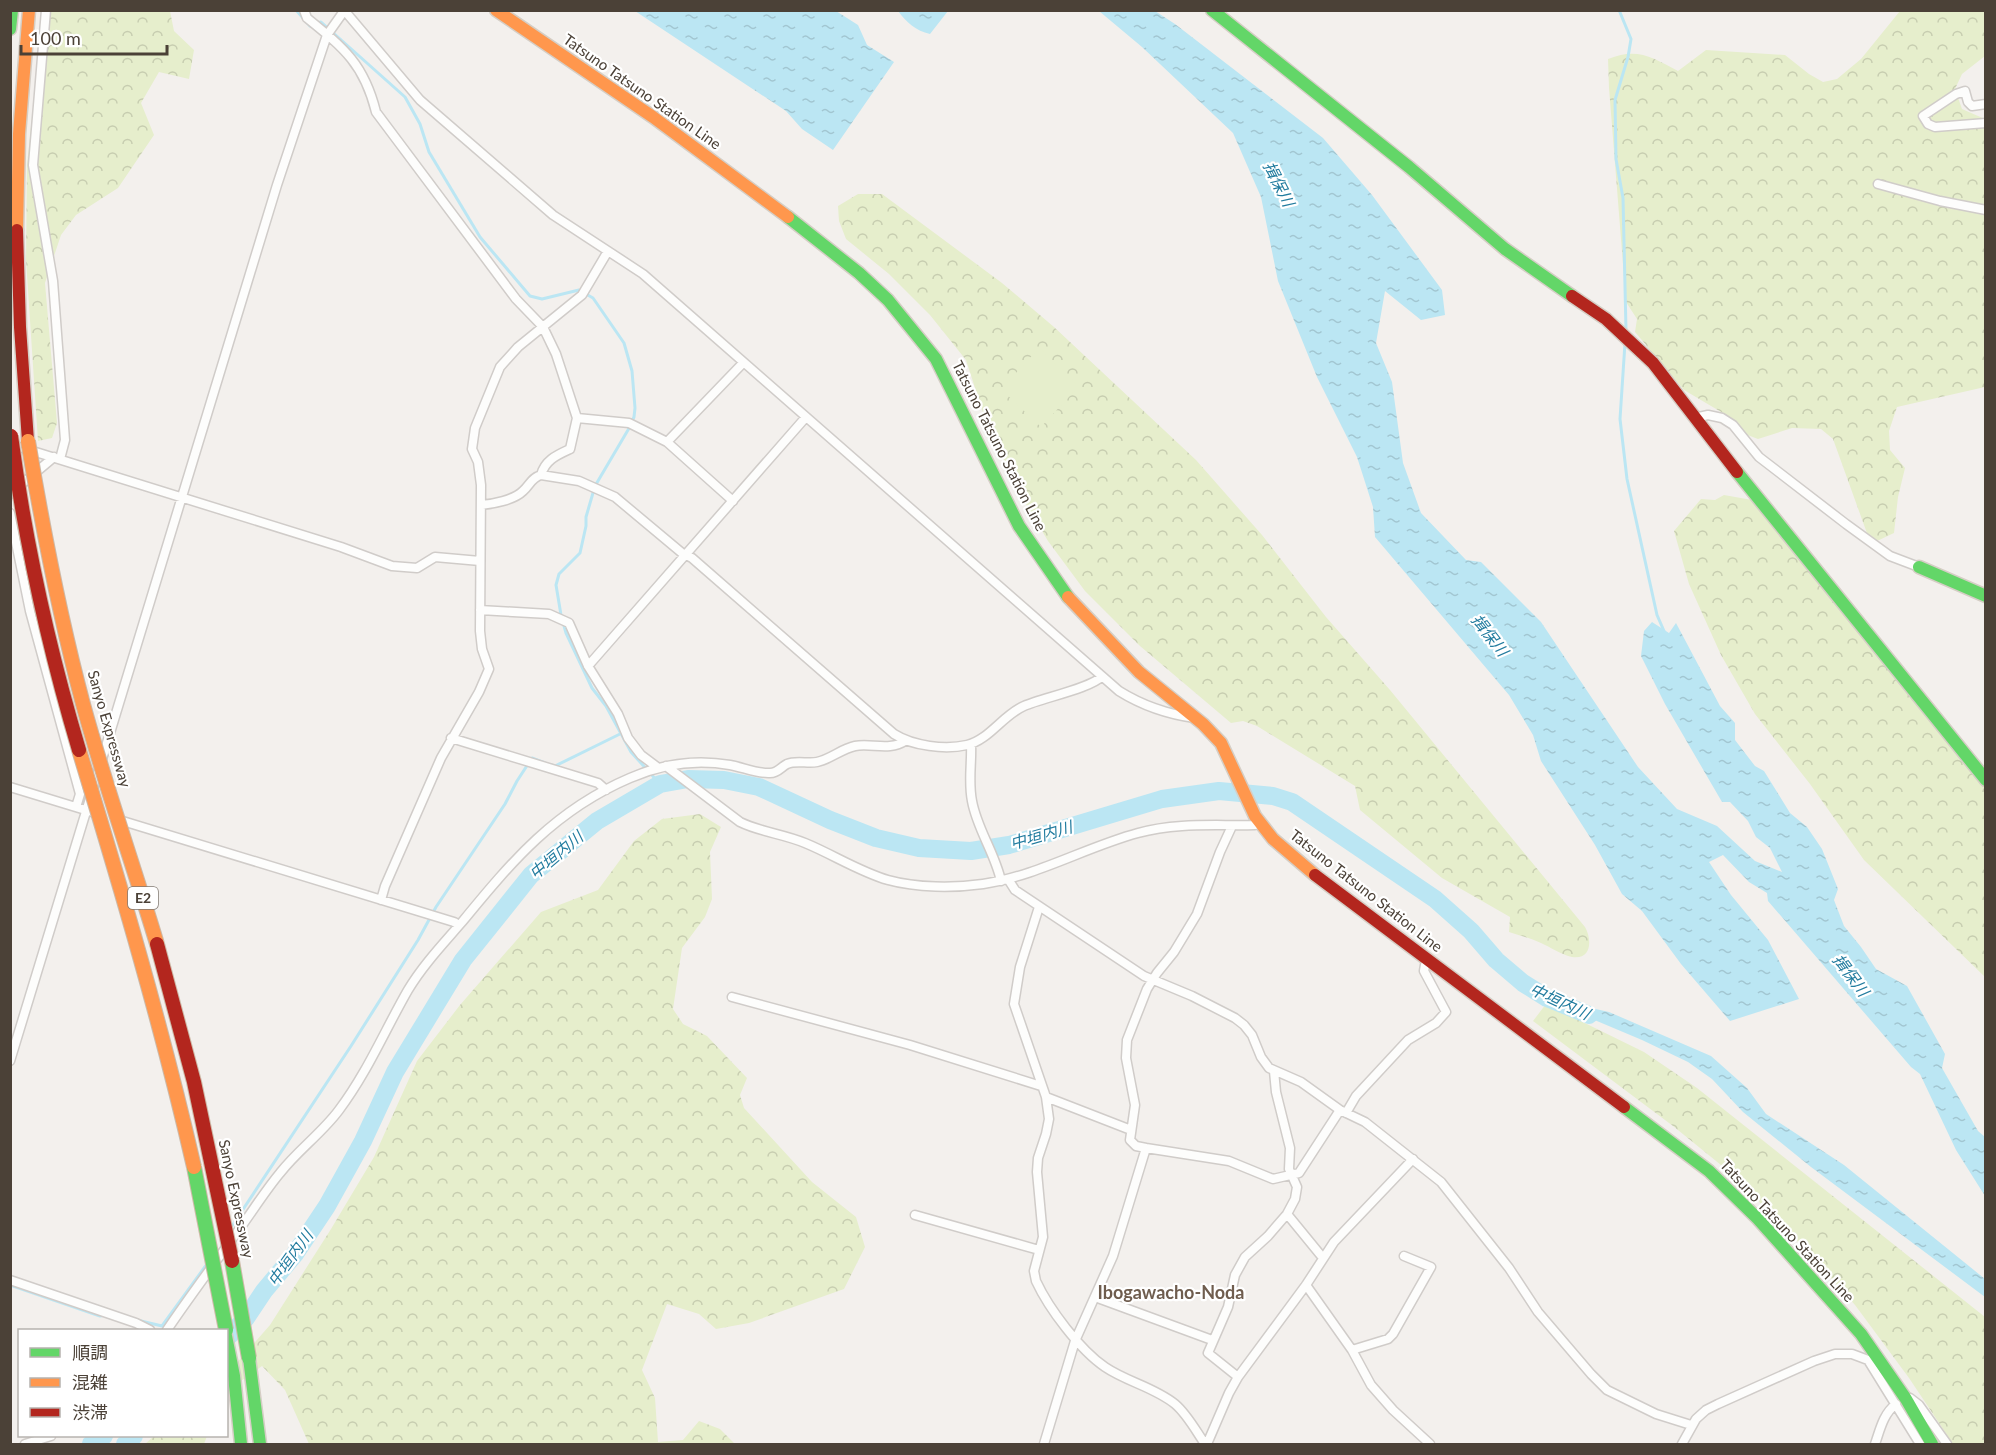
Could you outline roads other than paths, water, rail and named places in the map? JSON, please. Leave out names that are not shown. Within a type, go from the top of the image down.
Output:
[{"type":"main road","points":[[10,29],[12,10]]},
{"type":"main road","name":"Sanyo Expressway","points":[[29,10],[18,162],[17,256],[19,325],[28,441],[49,561],[93,740],[161,960],[197,1095],[233,1261],[260,1444]]},
{"type":"main road","name":"Tatsuno Tatsuno Station Line","points":[[496,10],[654,117],[815,237],[888,300],[936,359],[1019,526],[1068,598],[1140,672],[1195,718],[1221,744],[1258,820],[1273,839],[1301,864],[1709,1171],[1758,1219],[1861,1334],[1901,1402],[1932,1444]]},
{"type":"main road","points":[[1212,10],[1409,167],[1505,249],[1606,319],[1653,363],[1694,418],[1986,780]]},
{"type":"main road","name":"E2","points":[[10,436],[19,496],[54,657],[131,922],[179,1101],[199,1188],[226,1329]]},
{"type":"main road","points":[[1919,567],[1986,596]]},
{"type":"main road","points":[[228,1346],[234,1376],[241,1444]]},
{"type":"street","points":[[10,494],[57,458],[64,440],[53,281],[33,165],[46,10]]},
{"type":"street","points":[[304,10],[307,18],[355,61],[371,92],[376,112],[516,298],[543,327],[556,354],[577,418],[570,449],[550,460],[543,467],[541,475]]},
{"type":"street","points":[[10,1062],[277,185],[327,35],[344,11],[420,100],[553,215],[643,274],[1119,691],[1141,704],[1171,714],[1195,718]]},
{"type":"street","points":[[1986,104],[1972,106],[1968,102],[1965,91],[1956,94],[1923,116],[1928,124],[1935,127],[1986,123]]},
{"type":"street","points":[[1878,184],[1940,201],[1986,210]]},
{"type":"street","points":[[381,900],[422,800],[451,738],[479,692],[489,669],[482,649],[480,610],[482,485],[478,462],[472,449],[478,415],[500,367],[518,347],[584,292],[608,251]]},
{"type":"street","points":[[667,442],[743,363]]},
{"type":"street","points":[[1694,418],[1708,416],[1722,418],[1733,425],[1759,457],[1830,512],[1890,556],[1919,567]]},
{"type":"street","points":[[588,666],[806,417]]},
{"type":"street","points":[[577,418],[632,424],[667,442],[733,501]]},
{"type":"street","points":[[10,444],[341,547],[392,566],[417,568],[435,557],[480,561]]},
{"type":"street","points":[[481,505],[515,497],[535,477],[541,475],[579,481],[615,497],[687,555],[904,741],[922,745],[970,744],[980,740],[1009,714],[1021,707],[1045,697],[1085,686],[1099,680],[1102,676]]},
{"type":"street","points":[[10,513],[30,611],[80,794],[76,807]]},
{"type":"street","points":[[480,610],[549,614],[565,620],[569,623],[588,666],[618,714],[628,738],[641,755],[664,768],[750,827],[805,843],[888,880],[925,885],[980,884],[1003,879],[1139,832],[1180,825],[1232,826],[1258,820]]},
{"type":"street","points":[[451,738],[598,783],[606,790]]},
{"type":"street","points":[[168,1329],[281,1172],[326,1126],[340,1108],[373,1056],[414,981],[500,876],[533,840],[587,800],[606,790],[664,768],[704,762],[747,768],[767,774],[774,773],[785,764],[793,762],[814,763],[831,758],[846,748],[891,746],[904,741]]},
{"type":"street","points":[[970,744],[972,801],[980,827],[1003,879],[1039,907],[1152,980],[1192,996],[1235,1018],[1252,1035],[1261,1057],[1274,1071],[1307,1085],[1343,1111],[1365,1122],[1413,1159],[1453,1194],[1539,1312],[1607,1390],[1636,1405],[1691,1425]]},
{"type":"street","points":[[77,782],[97,779]]},
{"type":"street","points":[[10,787],[459,925]]},
{"type":"street","points":[[1232,826],[1197,914],[1174,952],[1152,980],[1127,1040],[1126,1058],[1135,1105],[1130,1140],[1136,1146],[1229,1161],[1274,1179],[1299,1173],[1356,1096],[1408,1040],[1436,1023],[1446,1012],[1424,971],[1428,960]]},
{"type":"street","points":[[1039,907],[1020,967],[1014,1004],[1041,1086],[1047,1097],[1049,1119],[1038,1158],[1036,1183],[1042,1237],[1034,1271],[1036,1281],[1076,1341],[1087,1353],[1116,1374],[1161,1395],[1176,1405],[1206,1444]]},
{"type":"street","points":[[732,997],[910,1045],[1041,1086]]},
{"type":"street","points":[[1238,1377],[1208,1353],[1212,1340],[1228,1307],[1235,1275],[1245,1257],[1287,1214],[1295,1199],[1297,1187],[1289,1169],[1290,1148],[1276,1092],[1274,1071]]},
{"type":"street","points":[[1047,1097],[1131,1130]]},
{"type":"street","points":[[1044,1444],[1076,1341],[1113,1256],[1146,1148]]},
{"type":"street","points":[[1206,1444],[1238,1377],[1306,1286],[1323,1258],[1360,1213],[1413,1159]]},
{"type":"street","points":[[1287,1214],[1323,1258]]},
{"type":"street","points":[[915,1215],[1039,1250]]},
{"type":"street","points":[[1352,1350],[1388,1339],[1420,1290],[1431,1267],[1404,1256]]},
{"type":"street","points":[[10,1280],[148,1329]]},
{"type":"street","points":[[1306,1286],[1352,1350],[1371,1385],[1393,1410],[1430,1444]]},
{"type":"street","points":[[1095,1297],[1212,1340]]},
{"type":"street","points":[[1682,1444],[1691,1425],[1706,1410],[1814,1361],[1842,1353],[1860,1355],[1868,1360],[1901,1402],[1920,1444]]},
{"type":"street","points":[[1875,1444],[1883,1419],[1890,1408],[1910,1398],[1919,1405],[1947,1444]]},
{"type":"street","points":[[25,1444],[48,1437]]},
{"type":"water","points":[[635,11],[836,11],[858,25],[867,45],[894,62],[833,150],[802,129],[786,111]]},
{"type":"water","points":[[898,11],[948,11],[930,34],[912,26]]},
{"type":"water","name":"揖保川","points":[[1099,11],[1155,11],[1175,24],[1323,138],[1372,195],[1442,290],[1445,315],[1421,320],[1385,291],[1376,343],[1392,382],[1403,463],[1421,513],[1466,560],[1481,562],[1541,622],[1638,767],[1677,809],[1717,826],[1755,861],[1782,872],[1770,848],[1756,837],[1748,821],[1730,802],[1722,802],[1665,704],[1641,656],[1644,631],[1652,622],[1669,633],[1676,623],[1720,706],[1735,723],[1735,740],[1755,766],[1764,771],[1790,813],[1807,827],[1822,849],[1838,889],[1834,900],[1844,926],[1876,969],[1907,986],[1945,1054],[1942,1068],[1978,1131],[1985,1137],[1985,1196],[1956,1150],[1920,1074],[1911,1067],[1768,901],[1767,893],[1749,882],[1723,855],[1709,862],[1731,895],[1768,940],[1799,999],[1730,1021],[1681,964],[1642,911],[1622,894],[1595,845],[1541,761],[1533,735],[1509,695],[1375,537],[1373,507],[1357,457],[1317,377],[1278,281],[1261,197],[1233,133],[1142,47]]},
{"type":"water","points":[[1569,1003],[1609,1012],[1711,1056],[1747,1088],[1766,1114],[1844,1165],[1985,1279],[1985,1297],[1811,1167],[1743,1112],[1712,1079],[1688,1062],[1566,1008]]},
{"type":"waterway","points":[[296,10],[310,26],[321,22],[405,97],[420,124],[429,152],[480,237],[530,296],[542,299],[579,290],[593,298],[624,343],[632,371],[634,417],[595,486],[586,517],[580,553],[559,574],[556,585],[566,633],[592,688],[606,706],[631,752],[660,784]]},
{"type":"waterway","points":[[1619,10],[1631,39],[1615,100],[1616,159],[1623,198],[1626,330]]},
{"type":"waterway","points":[[1625,343],[1620,419],[1627,479],[1657,615],[1664,631]]},
{"type":"waterway","points":[[551,765],[555,766],[620,734]]},
{"type":"waterway","points":[[232,1226],[351,1046],[418,940],[436,907],[505,804],[532,758],[545,763]]},
{"type":"waterway","name":"中垣内川","points":[[228,1337],[246,1318],[264,1291],[295,1254],[327,1206],[363,1141],[395,1072],[463,960],[531,875],[597,821],[660,784],[688,779],[724,780],[759,787],[830,820],[876,838],[919,848],[971,851],[1009,845],[1162,799],[1219,791],[1273,796],[1292,802],[1435,899],[1471,931],[1496,960],[1523,983],[1547,998],[1589,1015]]},
{"type":"waterway","points":[[141,1321],[162,1326],[207,1264]]},
{"type":"waterway","points":[[10,1285],[100,1316],[105,1315]]},
{"type":"waterway","name":"中垣内川","points":[[91,1444],[102,1437]]},
{"type":"waterway","points":[[125,1444],[133,1437]]},
{"type":"district","name":"Ibogawacho-Noda","points":[[1171,1293]]}]
